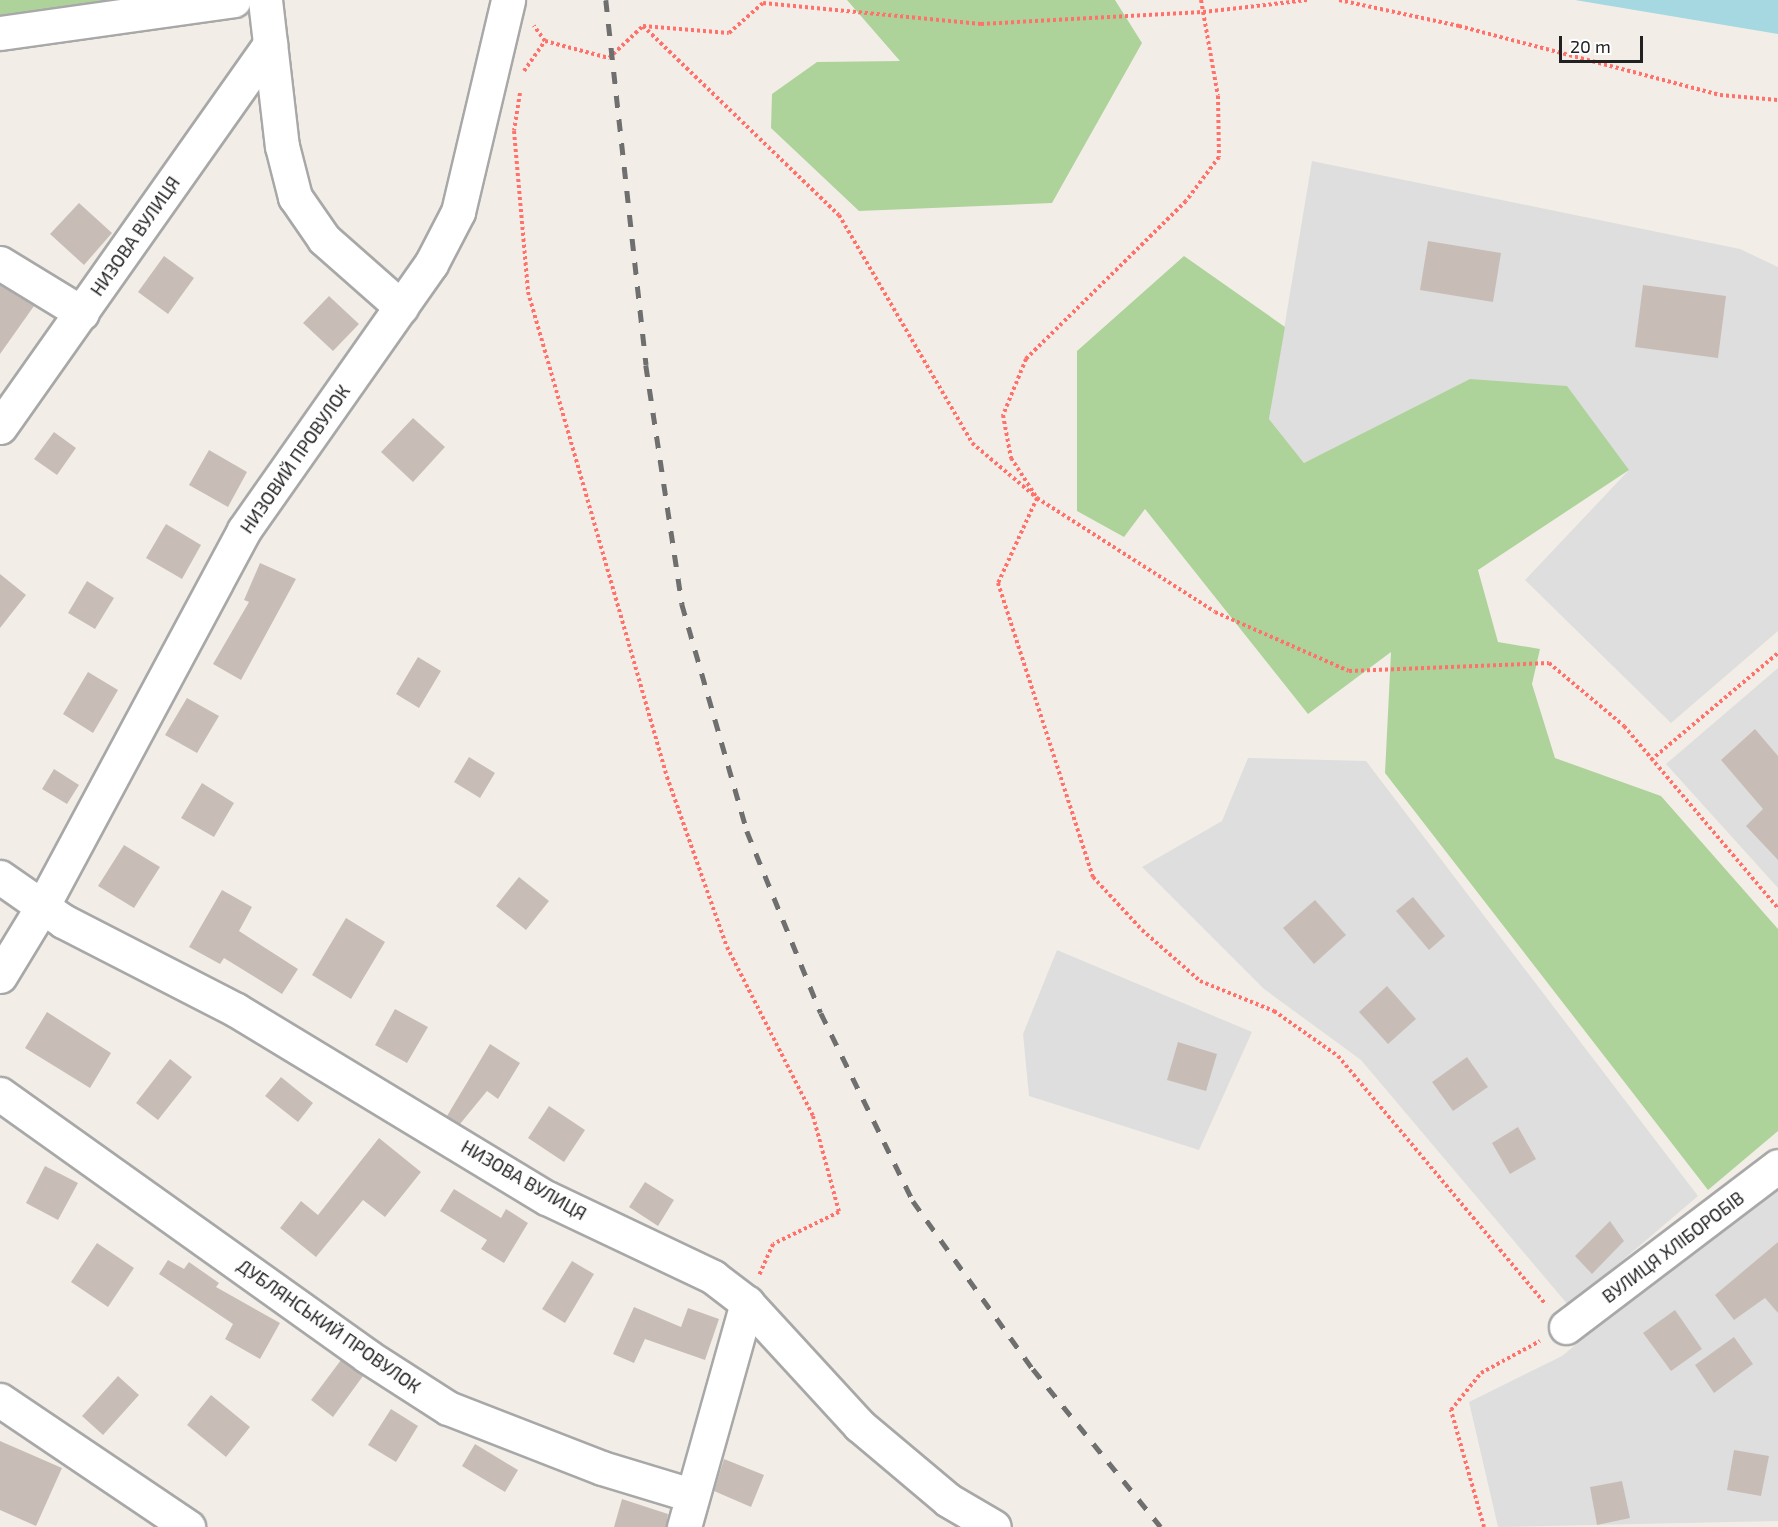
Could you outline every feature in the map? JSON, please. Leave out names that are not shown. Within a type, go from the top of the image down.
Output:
[{"type":"street","points":[[0,33],[234,0]]},
{"type":"street","points":[[264,0],[282,146],[295,197],[324,239],[401,307]]},
{"type":"street","name":"НИЗОВИЙ ПРОВУЛОК","points":[[42,907],[244,530],[431,264],[458,212],[518,9]]},
{"type":"street","name":"НИЗОВА ВУЛИЦЯ","points":[[0,427],[270,44]]},
{"type":"street","points":[[0,263],[82,313]]},
{"type":"street","name":"НИЗОВА ВУЛИЦЯ","points":[[0,877],[42,907],[360,1081],[548,1198],[713,1277],[747,1303],[859,1425],[948,1500],[994,1527]]},
{"type":"street","points":[[0,976],[42,907]]},
{"type":"street","name":"ДУБЛЯНСЬКИЙ ПРОВУЛОК","points":[[0,1094],[367,1356],[448,1408],[602,1468],[691,1495]]},
{"type":"street","name":"ВУЛИЦЯ ХЛІБОРОБІВ","points":[[1566,1327],[1778,1166]]},
{"type":"street","points":[[684,1527],[691,1495],[747,1303]]},
{"type":"street","points":[[0,1400],[188,1527]]},
{"type":"path","points":[[1037,498],[1011,458],[1003,416],[1026,359],[1186,201],[1219,157],[1218,96],[1201,0]]},
{"type":"path","points":[[518,9],[545,42],[609,58],[643,26],[729,33],[763,3],[981,24],[1203,12],[1309,0]]},
{"type":"path","points":[[1339,0],[1459,26],[1720,95],[1778,100]]},
{"type":"path","points":[[643,26],[839,215],[972,443],[1037,498],[1215,612],[1349,671],[1549,663],[1624,726],[1778,908]]},
{"type":"path","points":[[523,74],[545,42]]},
{"type":"path","points":[[521,85],[514,131],[528,292],[667,777],[728,947],[813,1116],[839,1212],[773,1244],[747,1303]]},
{"type":"path","points":[[1037,498],[998,583],[1093,877],[1142,930],[1200,981],[1274,1011],[1338,1056],[1566,1327],[1480,1373],[1451,1410],[1484,1527]]},
{"type":"path","points":[[1651,760],[1778,653]]},
{"type":"shaded area","points":[[1312,161],[1740,249],[1778,267],[1778,631],[1671,723],[1525,580],[1629,470],[1371,433],[1304,463],[1269,419]]},
{"type":"shaded area","points":[[1778,668],[1778,888],[1666,764]]},
{"type":"shaded area","points":[[1248,758],[1366,761],[1698,1196],[1569,1306],[1361,1060],[1264,989],[1142,867],[1222,821]]},
{"type":"shaded area","points":[[1057,950],[1252,1032],[1199,1150],[1029,1096],[1023,1034]]},
{"type":"shaded area","points":[[1778,1176],[1778,1521],[1498,1527],[1469,1402],[1562,1356]]},
{"type":"green space","points":[[0,0],[123,0],[0,17]]},
{"type":"green space","points":[[847,0],[1115,0],[1142,43],[1052,203],[859,211],[771,128],[772,94],[817,62],[900,61]]},
{"type":"green space","points":[[1184,256],[1285,327],[1269,419],[1304,463],[1470,379],[1567,386],[1629,470],[1478,570],[1498,642],[1540,649],[1532,684],[1555,758],[1661,796],[1778,929],[1778,1131],[1708,1190],[1385,773],[1391,652],[1308,714],[1145,509],[1124,537],[1077,511],[1077,351]]},
{"type":"water","points":[[1575,0],[1778,0],[1778,34]]},
{"type":"building","points":[[79,203],[112,233],[84,265],[50,234]]},
{"type":"building","points":[[1428,241],[1501,253],[1493,302],[1420,290]]},
{"type":"building","points":[[164,256],[194,278],[168,314],[138,292]]},
{"type":"building","points":[[0,285],[34,306],[0,354]]},
{"type":"building","points":[[1643,285],[1726,296],[1718,358],[1635,347]]},
{"type":"building","points":[[329,296],[359,324],[333,351],[303,323]]},
{"type":"building","points":[[413,418],[445,447],[413,482],[381,452]]},
{"type":"building","points":[[54,432],[76,448],[57,475],[34,459]]},
{"type":"building","points":[[209,450],[247,472],[228,507],[189,485]]},
{"type":"building","points":[[166,524],[201,545],[182,579],[146,558]]},
{"type":"building","points":[[260,563],[296,579],[241,680],[213,664],[249,602],[244,600]]},
{"type":"building","points":[[0,574],[26,595],[0,628]]},
{"type":"building","points":[[87,581],[114,598],[95,629],[68,613]]},
{"type":"building","points":[[418,657],[441,671],[419,708],[396,694]]},
{"type":"building","points":[[88,672],[118,690],[93,733],[63,714]]},
{"type":"building","points":[[187,698],[219,716],[197,753],[165,735]]},
{"type":"building","points":[[1755,729],[1778,756],[1778,860],[1746,826],[1763,809],[1721,760]]},
{"type":"building","points":[[469,757],[495,773],[480,798],[454,782]]},
{"type":"building","points":[[54,769],[79,785],[67,804],[42,789]]},
{"type":"building","points":[[202,783],[234,803],[214,837],[181,818]]},
{"type":"building","points":[[124,845],[160,867],[134,908],[98,886]]},
{"type":"building","points":[[519,877],[549,901],[526,930],[496,906]]},
{"type":"building","points":[[222,890],[252,907],[239,931],[298,969],[282,994],[224,958],[220,964],[189,947]]},
{"type":"building","points":[[1413,897],[1445,936],[1429,950],[1396,911]]},
{"type":"building","points":[[1315,900],[1346,935],[1314,964],[1283,928]]},
{"type":"building","points":[[346,918],[385,942],[351,999],[312,975]]},
{"type":"building","points":[[1387,986],[1416,1019],[1388,1044],[1359,1012]]},
{"type":"building","points":[[395,1009],[428,1027],[407,1063],[375,1045]]},
{"type":"building","points":[[47,1012],[111,1053],[90,1088],[25,1048]]},
{"type":"building","points":[[1178,1042],[1217,1054],[1206,1091],[1167,1080]]},
{"type":"building","points":[[490,1044],[520,1063],[498,1099],[487,1091],[460,1124],[447,1116]]},
{"type":"building","points":[[1467,1057],[1488,1087],[1453,1111],[1432,1082]]},
{"type":"building","points":[[170,1059],[192,1077],[158,1120],[136,1103]]},
{"type":"building","points":[[281,1077],[313,1103],[298,1122],[265,1096]]},
{"type":"building","points":[[549,1106],[585,1130],[564,1162],[528,1138]]},
{"type":"building","points":[[1518,1127],[1536,1159],[1510,1174],[1492,1143]]},
{"type":"building","points":[[379,1138],[421,1172],[385,1217],[363,1200],[316,1257],[280,1228],[301,1201],[318,1215]]},
{"type":"building","points":[[45,1166],[78,1183],[58,1220],[26,1203]]},
{"type":"building","points":[[645,1182],[674,1200],[658,1226],[629,1207]]},
{"type":"building","points":[[454,1189],[501,1218],[506,1209],[528,1223],[504,1263],[481,1249],[487,1240],[440,1211]]},
{"type":"building","points":[[1610,1221],[1624,1241],[1592,1274],[1575,1256]]},
{"type":"building","points":[[1778,1242],[1778,1313],[1765,1298],[1734,1320],[1715,1295]]},
{"type":"building","points":[[97,1243],[134,1268],[108,1307],[71,1282]]},
{"type":"building","points":[[168,1260],[184,1269],[189,1262],[219,1283],[216,1287],[280,1323],[260,1359],[225,1339],[233,1324],[159,1274]]},
{"type":"building","points":[[572,1261],[594,1274],[565,1323],[542,1309]]},
{"type":"building","points":[[634,1307],[681,1327],[688,1308],[719,1319],[705,1360],[645,1339],[634,1363],[613,1354]]},
{"type":"building","points":[[1675,1310],[1702,1349],[1671,1371],[1643,1333]]},
{"type":"building","points":[[1734,1337],[1753,1364],[1714,1393],[1695,1365]]},
{"type":"building","points":[[341,1360],[363,1376],[333,1417],[311,1400]]},
{"type":"building","points":[[118,1376],[139,1395],[103,1435],[82,1416]]},
{"type":"building","points":[[211,1395],[250,1427],[226,1457],[187,1425]]},
{"type":"building","points":[[391,1409],[418,1426],[396,1462],[368,1445]]},
{"type":"building","points":[[0,1441],[62,1468],[36,1526],[0,1510]]},
{"type":"building","points":[[475,1444],[518,1470],[505,1492],[462,1466]]},
{"type":"building","points":[[1734,1450],[1769,1456],[1761,1496],[1727,1490]]},
{"type":"building","points":[[724,1459],[764,1475],[751,1507],[714,1491]]},
{"type":"building","points":[[1622,1481],[1630,1518],[1597,1525],[1590,1487]]},
{"type":"building","points":[[622,1499],[668,1514],[666,1527],[614,1527]]},
{"type":"railway","points":[[606,0],[646,365],[682,604],[747,831],[821,1013],[913,1201],[1033,1369],[1161,1527]]}]
